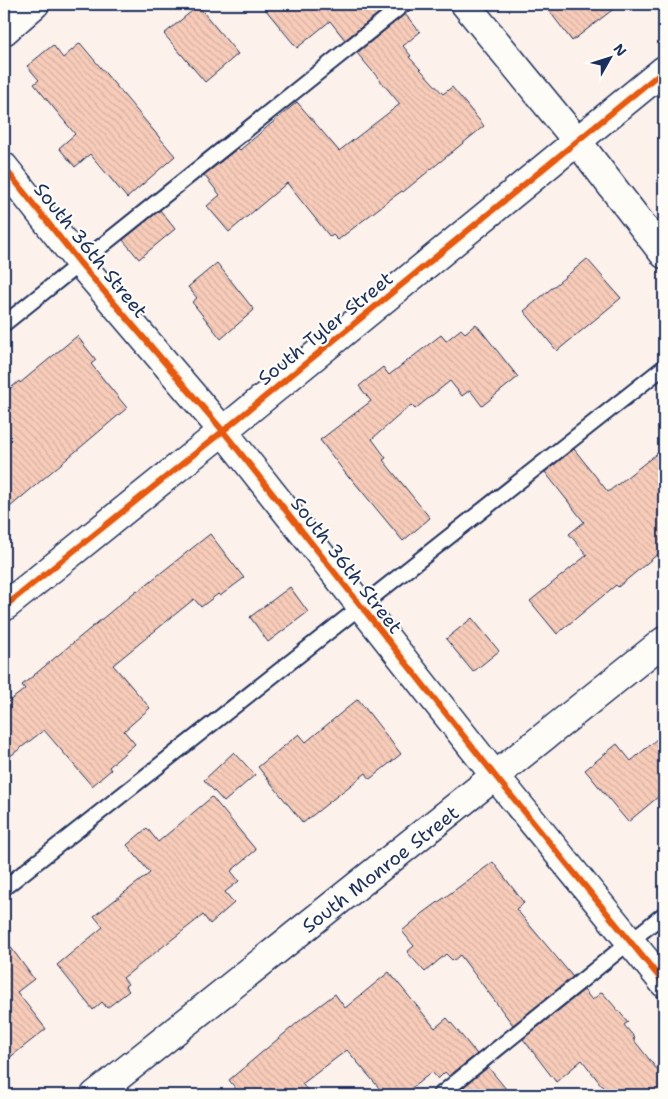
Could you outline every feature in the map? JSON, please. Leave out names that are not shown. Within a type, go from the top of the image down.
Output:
[{"type":"street","points":[[4,31],[35,4]]},
{"type":"street","points":[[465,4],[577,141],[664,254]]},
{"type":"street","name":"South Tyler Street","points":[[4,607],[223,431],[664,70]]},
{"type":"street","name":"South 36th Street","points":[[4,166],[80,263],[223,431],[496,777],[664,983]]},
{"type":"street","name":"South Monroe Street","points":[[95,1095],[496,777],[664,641]]},
{"type":"lane","points":[[4,324],[404,4]]},
{"type":"lane","points":[[4,888],[664,367]]},
{"type":"lane","points":[[440,1095],[664,914]]},
{"type":"building","points":[[261,4],[390,4],[345,40],[330,21],[297,48]]},
{"type":"building","points":[[544,4],[620,4],[572,41]]},
{"type":"building","points":[[198,6],[238,54],[205,82],[164,34]]},
{"type":"building","points":[[405,14],[420,32],[403,46],[411,56],[409,57],[443,94],[452,87],[484,126],[403,192],[392,198],[338,240],[333,235],[330,237],[287,183],[229,232],[207,206],[220,195],[204,175],[238,148],[240,150],[297,102],[339,151],[400,104],[357,53]]},
{"type":"building","points":[[80,43],[175,156],[127,198],[90,154],[75,167],[59,148],[75,134],[34,84],[39,80],[27,66],[53,45],[63,58]]},
{"type":"building","points":[[160,210],[175,229],[139,259],[123,240]]},
{"type":"building","points":[[587,259],[621,298],[557,351],[524,311]]},
{"type":"building","points":[[217,263],[254,310],[221,339],[192,302],[197,298],[188,287]]},
{"type":"building","points":[[476,324],[518,377],[482,406],[470,390],[462,396],[450,381],[415,409],[411,405],[372,439],[386,458],[383,460],[430,518],[403,541],[349,478],[320,440],[371,401],[359,386],[383,367],[389,375],[441,335],[446,341],[461,329],[465,333]]},
{"type":"building","points":[[77,336],[96,360],[91,364],[127,408],[4,512],[4,394]]},
{"type":"building","points":[[664,448],[664,549],[618,587],[616,585],[557,634],[530,601],[587,555],[569,534],[584,522],[545,472],[574,449],[608,492]]},
{"type":"building","points":[[210,534],[244,578],[220,596],[218,594],[201,607],[194,599],[113,665],[150,708],[124,731],[135,744],[109,767],[111,770],[92,786],[44,730],[4,761],[4,705],[25,689],[22,685],[137,590]]},
{"type":"building","points":[[290,587],[308,612],[268,642],[250,617]]},
{"type":"building","points":[[472,618],[499,651],[473,672],[446,639]]},
{"type":"building","points":[[358,699],[401,754],[370,779],[366,773],[303,823],[258,767],[299,734],[306,742]]},
{"type":"building","points":[[664,733],[664,792],[628,822],[585,770],[617,744],[631,761]]},
{"type":"building","points":[[234,752],[255,775],[224,802],[204,780]]},
{"type":"building","points":[[212,797],[256,850],[231,871],[239,881],[225,892],[234,903],[210,924],[203,915],[123,978],[128,984],[125,986],[129,991],[107,1008],[102,1002],[93,1010],[57,965],[103,927],[94,916],[150,873],[127,845],[147,828],[158,842]]},
{"type":"building","points":[[493,862],[524,903],[516,909],[573,977],[513,1025],[460,955],[453,961],[446,954],[425,972],[407,952],[414,946],[402,931]]},
{"type":"building","points":[[4,938],[34,979],[17,992],[46,1029],[4,1062]]},
{"type":"building","points":[[389,972],[435,1028],[447,1018],[477,1054],[449,1076],[445,1072],[438,1079],[432,1072],[403,1095],[385,1095],[347,1050],[302,1084],[312,1095],[241,1095],[229,1080],[303,1018],[335,994],[345,1008]]},
{"type":"building","points":[[584,990],[592,1000],[602,992],[628,1022],[624,1025],[635,1038],[633,1039],[664,1078],[664,1095],[609,1095],[582,1060],[556,1082],[523,1039]]},
{"type":"building","points":[[488,1067],[511,1095],[464,1095],[460,1090]]},
{"type":"cycle path","points":[[4,607],[223,431],[664,70]]},
{"type":"cycle path","points":[[4,167],[80,263],[223,431],[496,777],[664,983]]}]
